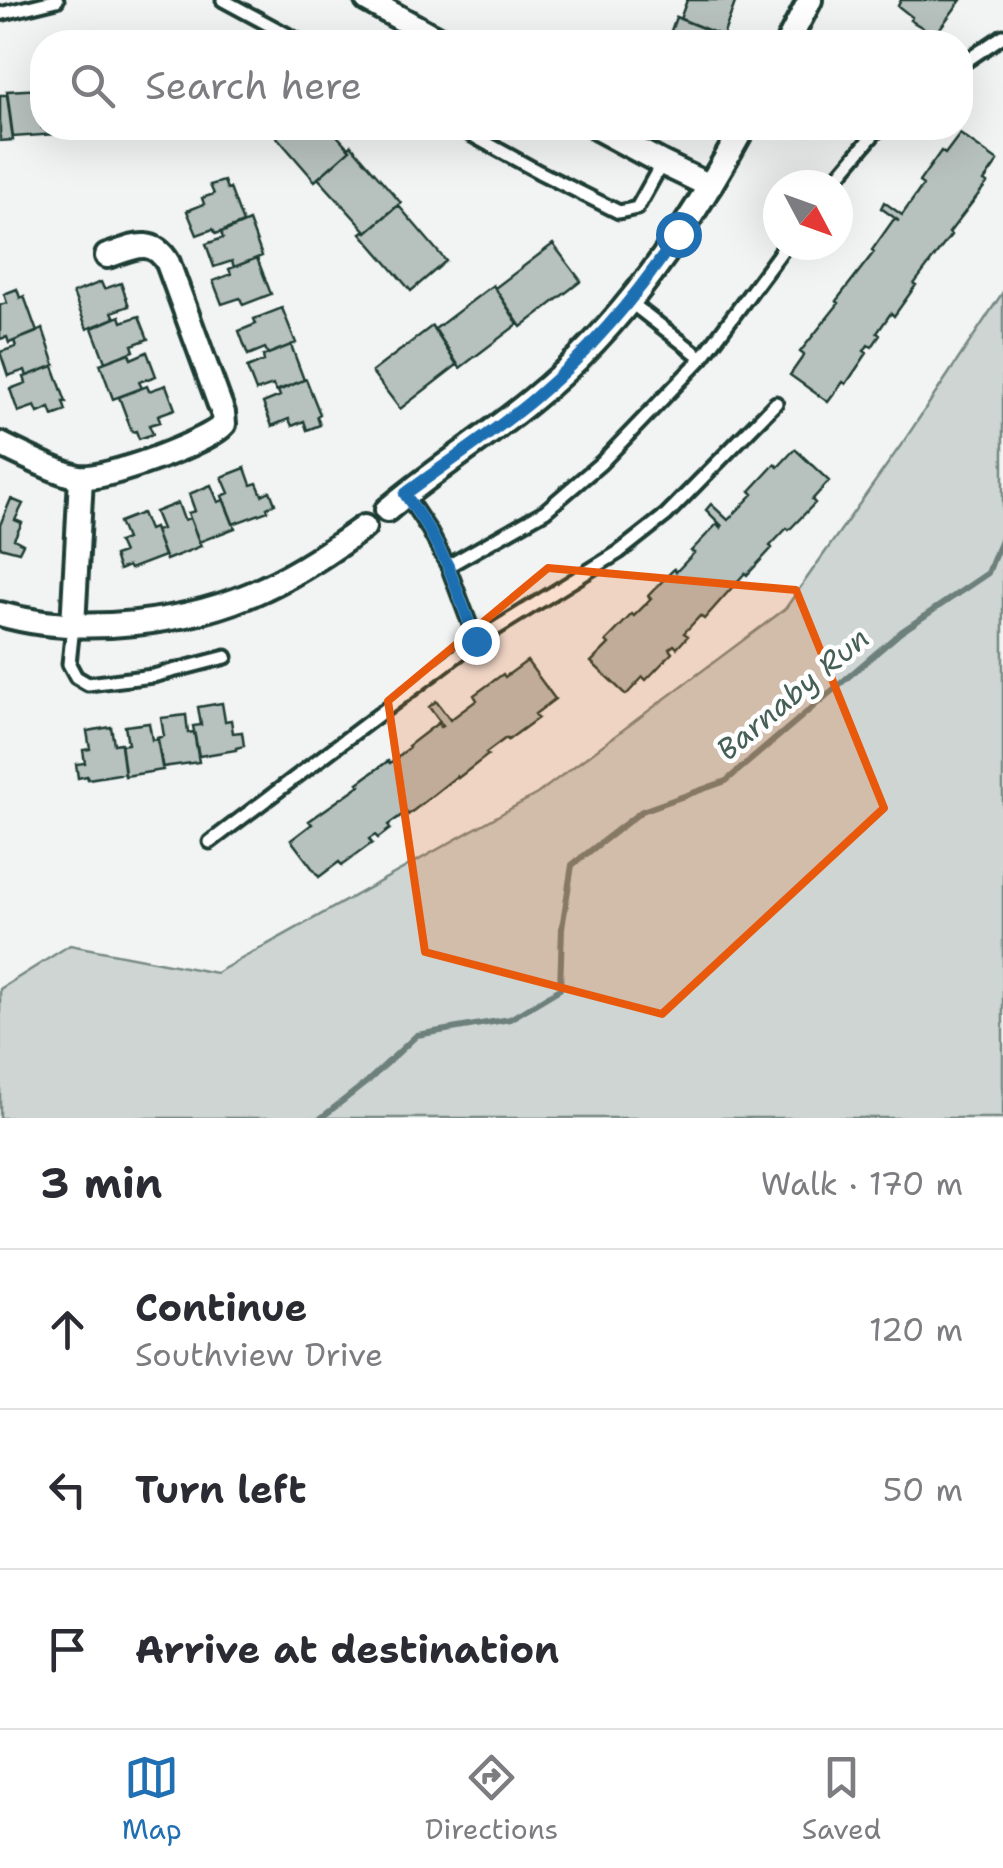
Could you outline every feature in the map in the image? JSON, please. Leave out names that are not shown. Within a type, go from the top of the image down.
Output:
[{"type":"street","points":[[367,0],[408,30]]},
{"type":"street","points":[[794,30],[810,0]]},
{"type":"street","points":[[619,140],[710,186]]},
{"type":"street","points":[[386,510],[534,399],[583,353],[630,302],[710,186],[736,140]]},
{"type":"street","points":[[0,444],[81,478],[122,469],[203,440],[218,431],[225,420],[162,254],[147,245],[107,256]]},
{"type":"street","points":[[73,626],[81,478]]},
{"type":"street","points":[[0,614],[73,626],[142,623],[198,612],[262,590],[319,559],[364,527]]},
{"type":"lane","points":[[0,14],[57,0]]},
{"type":"lane","points":[[222,0],[278,30]]},
{"type":"lane","points":[[973,56],[1003,36]]},
{"type":"lane","points":[[482,140],[619,212],[637,208],[662,163]]},
{"type":"lane","points":[[844,170],[869,140]]},
{"type":"lane","points":[[448,566],[545,511],[601,463],[702,358],[775,260]]},
{"type":"lane","points":[[630,302],[702,358]]},
{"type":"lane","points":[[210,842],[476,641],[619,552],[650,528],[776,403]]},
{"type":"lane","points":[[405,494],[448,566],[476,641]]},
{"type":"lane","points":[[73,626],[69,664],[76,677],[88,684],[154,676],[226,657]]},
{"type":"highlighted area","points":[[548,568],[796,590],[884,808],[662,1014],[425,952],[388,701]]},
{"type":"shaded area","points":[[1003,292],[1003,1118],[0,1118],[0,989],[70,945],[216,973],[537,794],[785,609]]},
{"type":"building","points":[[687,0],[736,0],[725,30],[708,30],[680,19]]},
{"type":"building","points":[[901,0],[961,0],[939,30],[927,30],[910,20],[912,17],[898,6]]},
{"type":"building","points":[[676,17],[708,30],[671,30]]},
{"type":"building","points":[[30,90],[30,136],[13,137],[7,91]]},
{"type":"building","points":[[0,95],[7,95],[13,140],[0,141]]},
{"type":"building","points":[[279,140],[341,140],[350,150],[315,181]]},
{"type":"building","points":[[956,140],[968,140],[998,161],[916,285],[894,316],[891,313],[872,347],[868,345],[864,351],[867,353],[846,384],[843,382],[828,402],[790,375],[804,355],[800,352],[839,303],[836,301],[894,219],[899,221],[881,208],[884,202],[902,215],[923,185],[919,182],[941,151],[945,154]]},
{"type":"building","points":[[351,145],[401,203],[367,232],[318,178]]},
{"type":"building","points":[[224,181],[243,223],[216,234],[213,229],[197,235],[187,211],[204,204],[202,198],[214,194],[210,185]]},
{"type":"building","points":[[398,205],[446,261],[411,291],[361,233]]},
{"type":"building","points":[[249,221],[262,256],[234,267],[232,261],[214,267],[206,244]]},
{"type":"building","points":[[553,244],[581,281],[521,327],[495,288]]},
{"type":"building","points":[[257,258],[271,294],[243,305],[240,298],[222,304],[213,281],[231,274],[229,269]]},
{"type":"building","points":[[101,282],[104,289],[121,283],[129,306],[112,312],[115,318],[87,329],[73,293]]},
{"type":"building","points":[[493,285],[518,324],[460,368],[435,329]]},
{"type":"building","points":[[17,289],[20,298],[24,296],[37,332],[9,343],[7,337],[0,339],[0,305],[7,303],[4,294]]},
{"type":"building","points":[[282,308],[296,343],[268,354],[265,348],[248,355],[239,331],[256,324],[254,319]]},
{"type":"building","points":[[120,316],[122,322],[139,316],[148,339],[132,345],[134,351],[105,362],[92,328]]},
{"type":"building","points":[[432,326],[457,365],[400,409],[372,372]]},
{"type":"building","points":[[43,329],[55,365],[27,376],[25,370],[8,376],[0,352],[16,347],[14,341]]},
{"type":"building","points":[[291,345],[304,380],[276,391],[273,385],[256,391],[247,368],[264,361],[263,356]]},
{"type":"building","points":[[147,352],[156,376],[139,382],[142,388],[113,399],[100,364],[129,353],[131,359]]},
{"type":"building","points":[[53,366],[66,411],[53,416],[50,408],[38,413],[35,406],[18,412],[10,389],[26,383],[24,377]]},
{"type":"building","points":[[306,379],[320,414],[320,425],[307,430],[304,421],[292,426],[289,419],[272,426],[263,403],[280,396],[278,391]]},
{"type":"building","points":[[166,385],[175,409],[158,415],[160,422],[149,425],[153,434],[139,439],[136,431],[132,432],[119,397],[147,386],[149,391]]},
{"type":"building","points":[[795,449],[829,481],[812,500],[815,503],[704,619],[700,616],[684,633],[688,636],[677,648],[674,645],[669,649],[672,653],[646,680],[643,677],[626,695],[591,662],[609,644],[606,641],[651,599],[648,596],[674,569],[676,572],[717,524],[721,528],[706,510],[711,504],[728,520],[775,464],[778,467]]},
{"type":"building","points":[[245,468],[251,485],[257,483],[262,495],[270,491],[275,504],[268,511],[233,524],[222,496],[229,493],[222,477]]},
{"type":"building","points":[[211,485],[218,502],[224,500],[235,528],[199,542],[188,513],[195,511],[189,494]]},
{"type":"building","points":[[11,499],[23,504],[15,520],[22,523],[14,539],[23,544],[19,552],[0,547],[0,525]]},
{"type":"building","points":[[178,503],[184,520],[190,518],[201,546],[166,560],[155,531],[162,529],[155,512]]},
{"type":"building","points":[[142,513],[149,530],[154,528],[164,556],[119,570],[114,556],[123,553],[118,542],[126,539],[119,522]]},
{"type":"building","points":[[527,661],[555,699],[535,714],[538,718],[506,738],[408,815],[406,812],[388,825],[390,829],[378,838],[375,835],[369,839],[372,843],[342,865],[339,862],[319,877],[291,840],[312,824],[309,821],[438,723],[443,726],[429,707],[436,701],[450,720],[477,700],[474,695]]},
{"type":"building","points":[[222,703],[225,721],[231,720],[233,733],[242,732],[244,746],[199,756],[193,726],[201,725],[198,707]]},
{"type":"building","points":[[186,715],[188,733],[194,732],[199,762],[162,767],[157,738],[164,736],[161,718]]},
{"type":"building","points":[[149,723],[152,740],[158,739],[163,770],[125,776],[121,745],[128,744],[125,726]]},
{"type":"building","points":[[111,727],[114,744],[121,743],[125,773],[78,778],[76,764],[85,763],[83,750],[90,749],[87,731]]},
{"type":"waterway","name":"Barnaby Run","points":[[321,1118],[417,1035],[510,1019],[560,989],[562,928],[572,865],[642,811],[726,781],[901,632],[988,573],[1003,535]]},
{"type":"route","points":[[476,641],[448,566],[405,494],[534,399],[583,353],[630,302],[678,234]]}]
